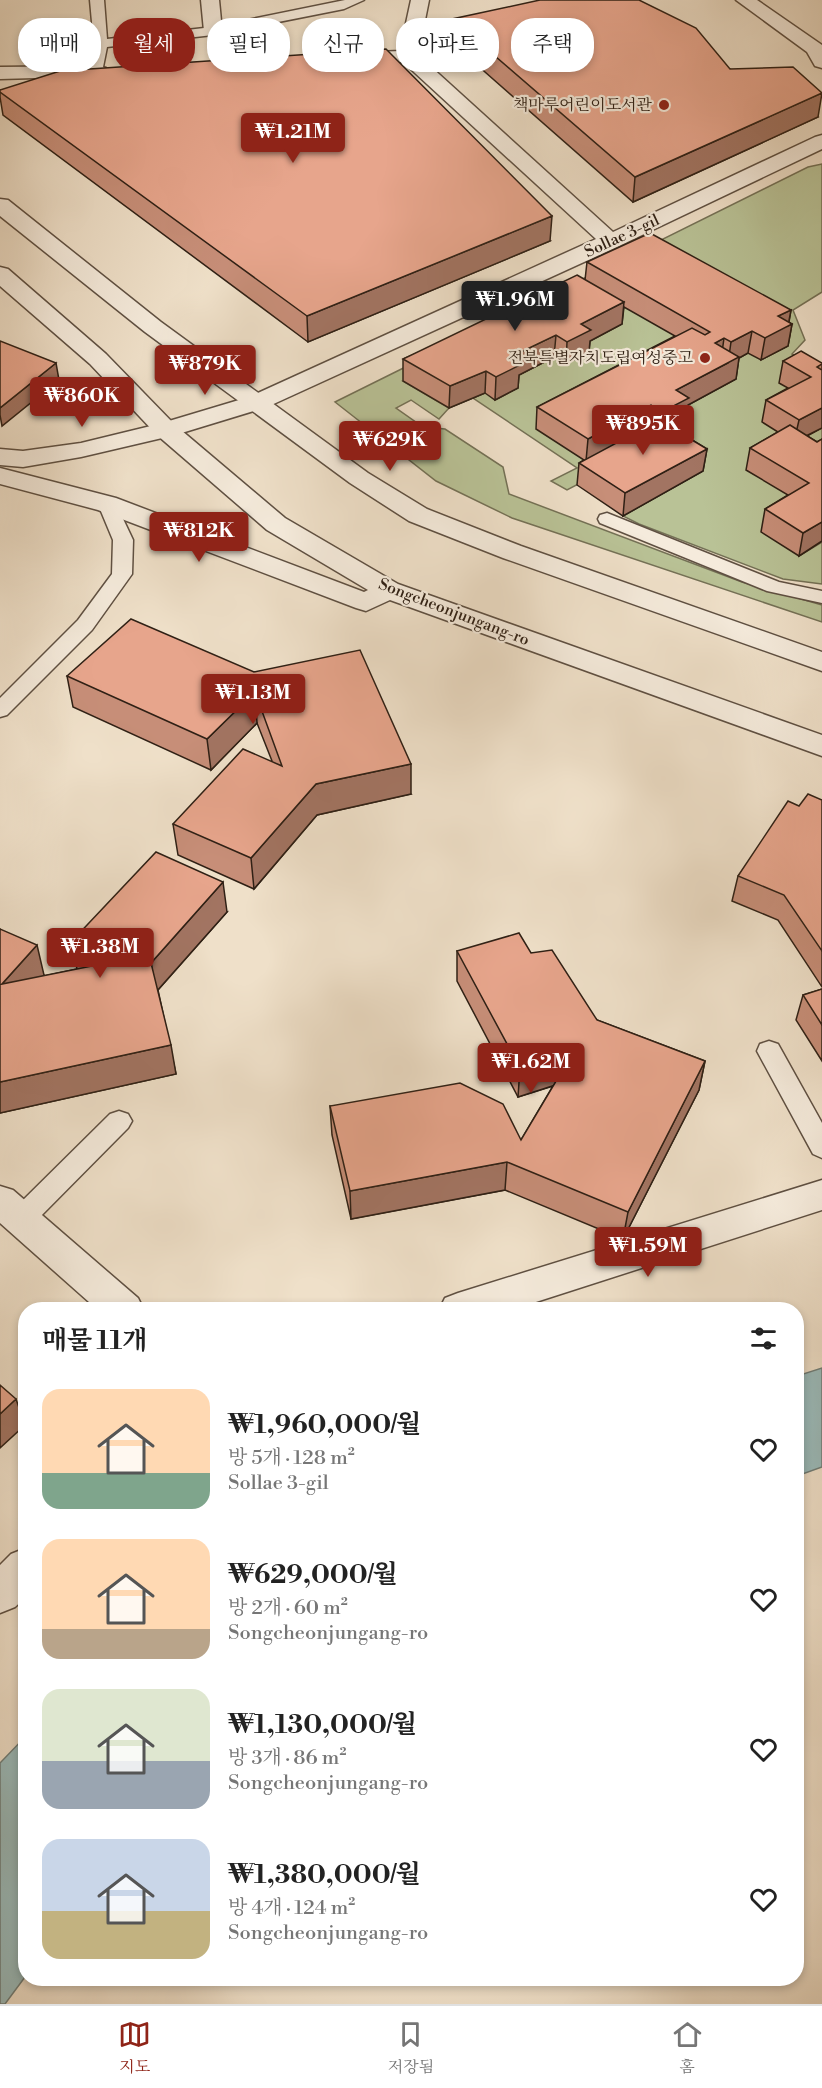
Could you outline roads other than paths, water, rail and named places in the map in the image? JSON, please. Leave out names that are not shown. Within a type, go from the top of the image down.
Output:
[{"type":"street","points":[[210,0],[212,18]]},
{"type":"street","points":[[416,18],[420,0]]},
{"type":"street","points":[[745,0],[815,50],[822,62]]},
{"type":"street","points":[[0,73],[95,72]]},
{"type":"street","points":[[426,72],[611,241]]},
{"type":"street","name":"Sollae 3-gil","points":[[0,457],[23,459],[81,450],[166,430],[258,402],[611,241],[822,141]]},
{"type":"street","points":[[0,205],[153,327],[359,478],[418,515],[512,552],[822,662]]},
{"type":"street","name":"Songcheonjungang-ro","points":[[0,274],[98,360],[166,430],[276,524],[388,590],[822,746]]},
{"type":"street","points":[[0,476],[107,504],[366,602],[388,590]]},
{"type":"street","points":[[483,1302],[822,1195]]},
{"type":"street","points":[[11,1209],[116,1302]]},
{"type":"street","points":[[0,1593],[18,1576]]},
{"type":"lane","points":[[97,0],[99,18]]},
{"type":"lane","points":[[278,18],[344,5],[357,0]]},
{"type":"lane","points":[[101,44],[207,32]]},
{"type":"lane","points":[[0,710],[86,625],[122,574],[123,540],[107,504]]},
{"type":"lane","points":[[607,519],[774,587],[822,597]]},
{"type":"lane","points":[[769,1051],[822,1147]]},
{"type":"lane","points":[[11,1209],[119,1121]]},
{"type":"water","points":[[822,1368],[822,1467],[804,1473],[804,1374]]},
{"type":"water","points":[[18,1744],[18,1986],[5,2004],[0,2004],[0,1763]]},
{"type":"place","name":"책마루어린이도서관","points":[[664,105]]},
{"type":"place","name":"전북특별자치도립여성중고","points":[[705,358]]}]
